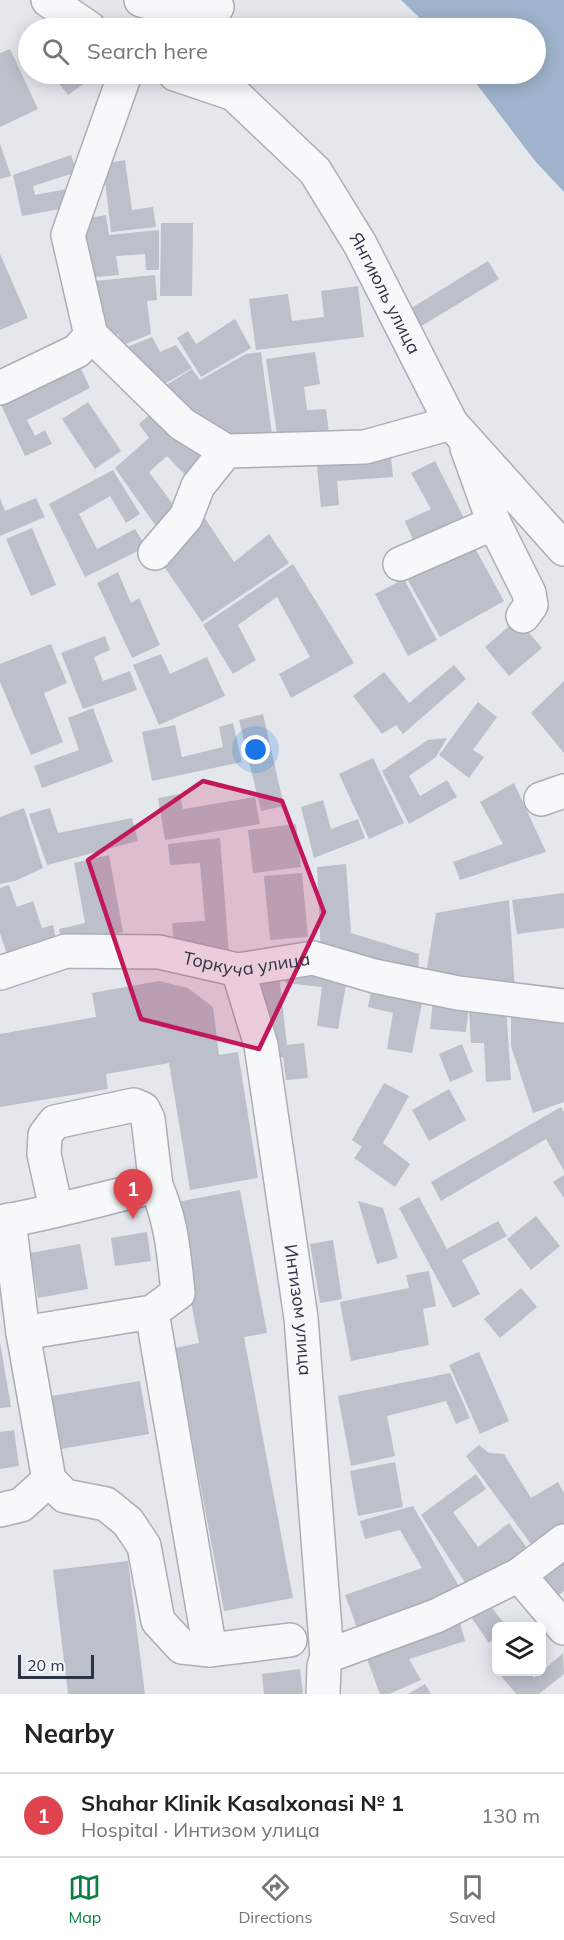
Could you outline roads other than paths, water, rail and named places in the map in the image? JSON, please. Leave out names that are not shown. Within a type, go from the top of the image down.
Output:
[{"type":"street","points":[[48,0],[74,18]]},
{"type":"street","points":[[141,0],[175,9],[217,7]]},
{"type":"street","points":[[121,84],[68,235],[91,335],[182,424],[226,451],[365,447],[457,430],[494,524],[530,593],[531,605],[523,616]]},
{"type":"street","name":"Янгиюль улица","points":[[204,84],[234,94],[315,171],[360,244],[457,430],[564,549]]},
{"type":"street","points":[[0,388],[77,351],[91,335]]},
{"type":"street","points":[[155,553],[186,517],[198,486],[226,451]]},
{"type":"street","points":[[400,564],[494,524]]},
{"type":"street","name":"Торкуча улица","points":[[0,973],[66,951],[159,952],[238,970],[312,958],[374,976],[458,993],[564,1006]]},
{"type":"street","name":"Интизом улица","points":[[238,970],[261,1045],[301,1318],[327,1656],[324,1666],[324,1694]]},
{"type":"street","points":[[23,1333],[152,1312],[178,1293],[174,1246],[166,1209],[156,1186],[148,1119],[143,1109],[134,1105],[55,1122],[45,1135],[44,1154],[56,1209]]},
{"type":"street","points":[[156,1186],[5,1221],[49,1480],[65,1496],[106,1504],[128,1522],[144,1546],[158,1621],[182,1647],[210,1650],[290,1640]]},
{"type":"street","points":[[152,1312],[210,1650]]},
{"type":"street","points":[[0,1510],[21,1505],[49,1480]]},
{"type":"street","points":[[327,1656],[436,1616],[519,1575],[564,1541]]},
{"type":"street","points":[[519,1575],[564,1628]]},
{"type":"water","points":[[401,0],[564,0],[564,192],[535,161],[477,84],[546,84],[546,18],[420,18]]},
{"type":"place","name":"Shahar Klinik Kasalxonasi № 1","points":[[133,1219]]}]
